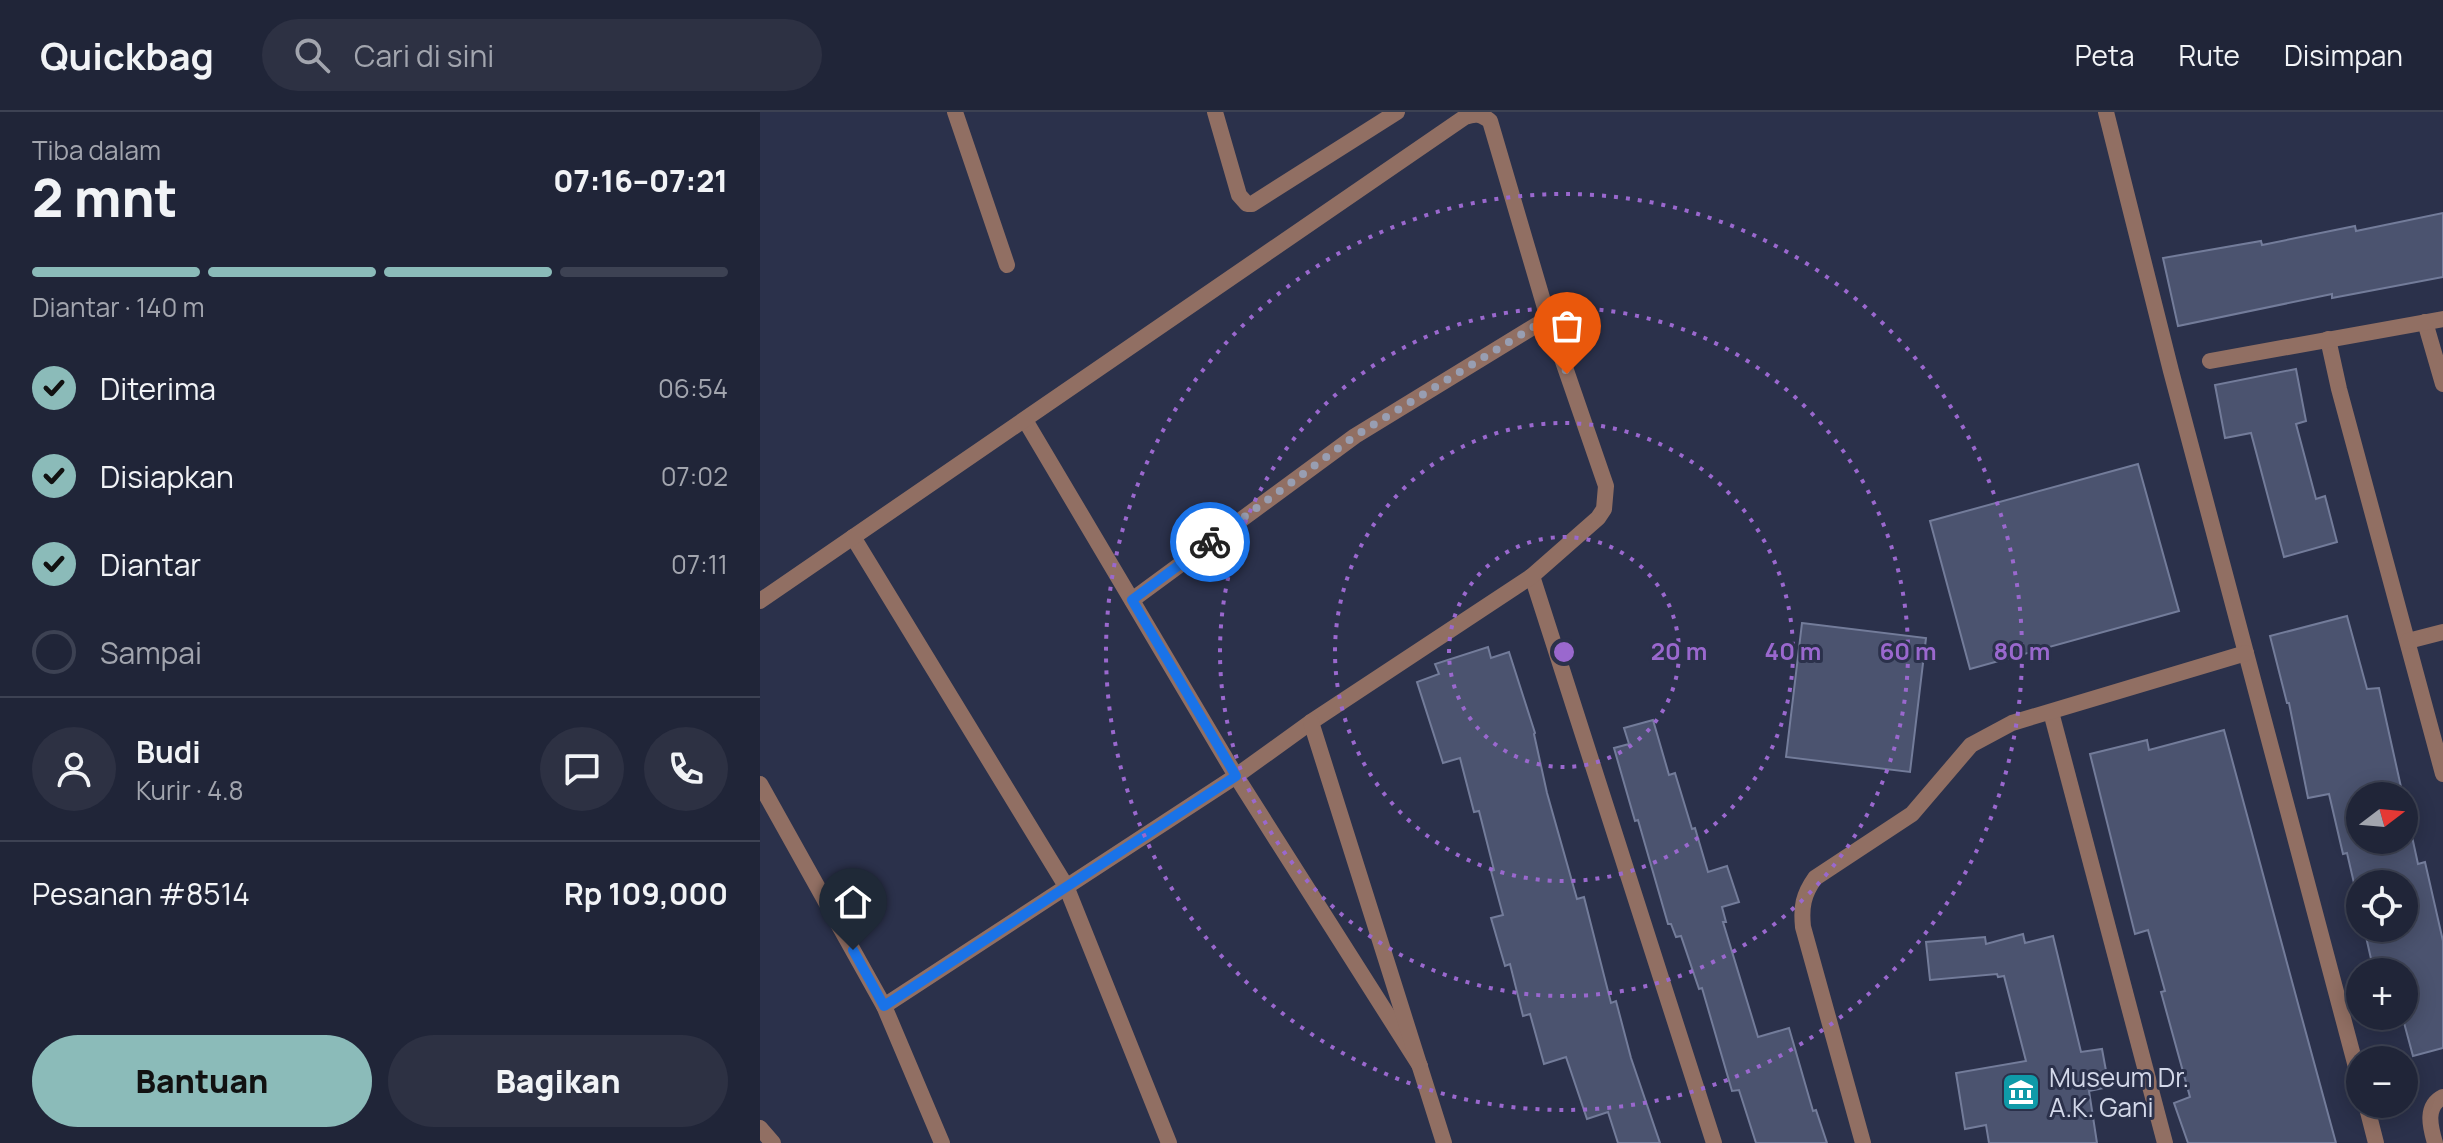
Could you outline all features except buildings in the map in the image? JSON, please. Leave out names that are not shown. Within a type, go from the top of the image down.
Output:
[{"type":"street","points":[[955,112],[1007,265]]},
{"type":"street","points":[[1215,112],[1239,195],[1247,204],[1252,204],[1397,112]]},
{"type":"street","points":[[2106,112],[2171,371],[2350,1046]]},
{"type":"street","points":[[760,601],[1465,117],[1474,113],[1490,121],[1548,318],[1606,486],[1604,509],[1598,518],[1532,576],[1311,722],[1236,776],[884,1006]]},
{"type":"street","points":[[1132,600],[1355,436],[1548,318]]},
{"type":"street","points":[[2210,361],[2443,319]]},
{"type":"street","points":[[2425,322],[2443,384]]},
{"type":"street","points":[[2328,339],[2443,774]]},
{"type":"street","points":[[1025,420],[1236,776],[1420,1066]]},
{"type":"street","points":[[853,537],[1066,886],[1169,1143]]},
{"type":"street","points":[[1532,576],[1714,1143]]},
{"type":"street","points":[[2408,641],[2443,632]]},
{"type":"street","points":[[1863,1143],[1803,927],[1805,892],[1815,878],[1912,814],[1971,745],[2012,723],[2246,653]]},
{"type":"street","points":[[2051,712],[2165,1143]]},
{"type":"street","points":[[1311,722],[1444,1143]]},
{"type":"street","points":[[760,784],[884,1006],[942,1143]]},
{"type":"street","points":[[2435,1143],[2431,1110],[2433,1103],[2443,1097]]},
{"type":"street","points":[[2370,1118],[2376,1143]]},
{"type":"street","points":[[760,1128],[773,1143]]},
{"type":"way so far","points":[[1210,542],[1355,436],[1548,318],[1567,374]]},
{"type":"place","name":"Museum Dr. A.K. Gani","points":[[2021,1092]]},
{"type":"route","points":[[853,950],[884,1006],[1236,776],[1132,600],[1210,542]]}]
